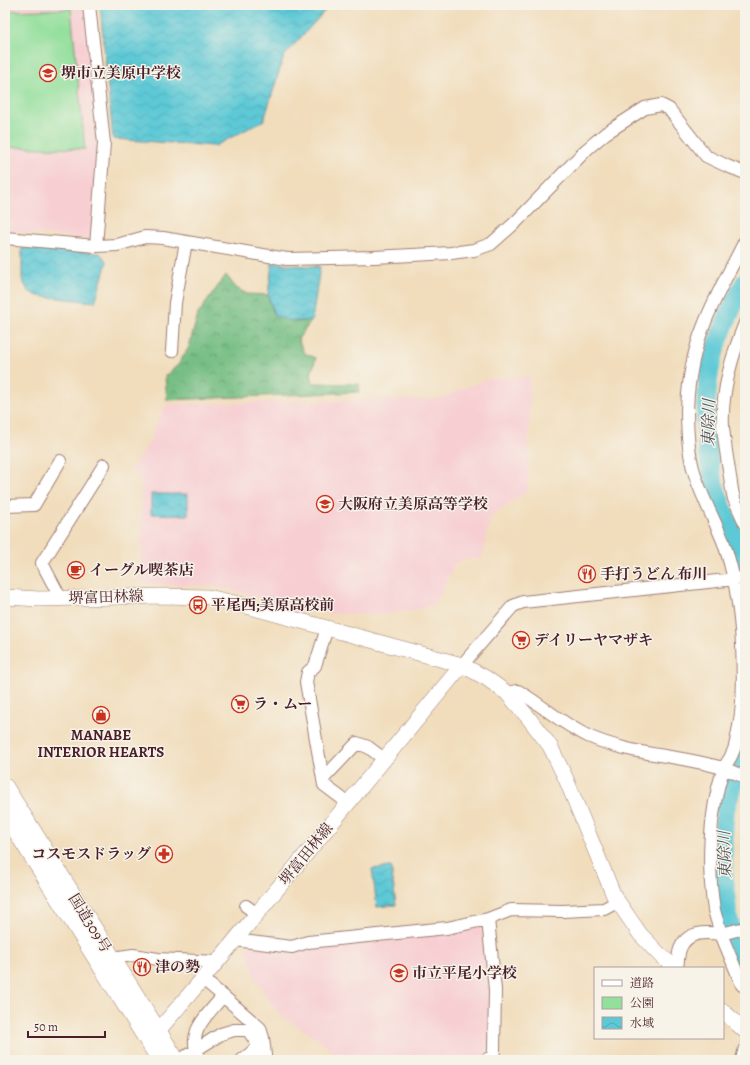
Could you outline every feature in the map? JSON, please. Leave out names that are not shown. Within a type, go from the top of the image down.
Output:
[{"type":"highway","name":"国道309号","points":[[5,787],[112,958],[152,1035],[160,1060]]},
{"type":"highway","name":"国道309号","points":[[5,813],[152,1035],[176,1060]]},
{"type":"main road","name":"堺富田林線","points":[[5,597],[39,599],[161,596],[208,597],[239,604],[462,665],[486,678],[507,694],[527,716],[550,746],[566,779],[617,902],[640,934],[659,954],[675,967]]},
{"type":"main road","name":"堺富田林線","points":[[152,1035],[203,979],[235,940],[251,910],[348,803],[462,665]]},
{"type":"main road","points":[[724,1012],[745,1031]]},
{"type":"street","points":[[89,5],[104,143],[96,246]]},
{"type":"street","points":[[5,238],[96,246],[117,245],[145,237],[163,238],[287,259],[390,256],[451,253],[474,250],[491,244],[496,240],[517,221],[587,149],[606,133],[645,108],[661,105],[669,109],[706,156],[745,173]]},
{"type":"street","points":[[742,985],[721,934],[714,910],[711,856],[712,821],[733,753],[742,703],[741,631],[737,592],[739,579],[694,474],[688,434],[687,410],[694,358],[703,327],[715,299],[745,241]]},
{"type":"street","points":[[172,351],[175,303],[186,242]]},
{"type":"street","points":[[745,323],[737,342],[726,383],[723,426],[734,499],[745,522]]},
{"type":"street","points":[[5,506],[34,505],[60,461]]},
{"type":"street","points":[[61,599],[42,563],[104,465]]},
{"type":"street","points":[[462,665],[513,606],[523,602],[739,579]]},
{"type":"street","points":[[327,628],[315,666],[308,672],[306,682],[324,785],[348,803]]},
{"type":"street","points":[[507,694],[518,691],[534,700],[569,726],[588,736],[614,745],[727,770],[745,777]]},
{"type":"street","points":[[323,779],[357,743],[368,746],[384,759]]},
{"type":"street","points":[[235,940],[292,947],[308,942],[447,928],[488,919],[511,910],[563,911],[604,909],[617,902]]},
{"type":"street","points":[[488,919],[494,990],[494,1050],[492,1059]]},
{"type":"street","points":[[676,967],[680,948],[688,938],[703,932],[721,934],[744,928]]},
{"type":"street","points":[[112,958],[133,955],[158,959],[217,962]]},
{"type":"street","points":[[203,979],[260,1028],[265,1055],[256,1060]]},
{"type":"street","points":[[197,1055],[194,1039],[196,1030],[223,996]]},
{"type":"street","points":[[180,1060],[197,1055],[221,1034],[234,1030],[248,1030],[257,1043],[256,1049],[242,1060]]},
{"type":"street","points":[[742,1060],[745,1048]]},
{"type":"shaded area","name":"堺市立美原中学校","points":[[5,5],[85,5],[98,142],[91,239],[5,231]]},
{"type":"shaded area","name":"大阪府立美原高等学校","points":[[530,376],[528,490],[490,518],[482,559],[466,559],[455,564],[436,603],[421,609],[378,615],[330,614],[252,596],[233,590],[207,586],[142,583],[141,482],[130,470],[149,444],[155,426],[167,404],[439,399],[486,379]]},
{"type":"shaded area","points":[[481,926],[490,966],[490,1042],[487,1053],[477,1060],[341,1060],[338,1055],[311,1035],[281,1016],[268,999],[255,977],[246,948],[249,946],[378,942]]},
{"type":"green space","points":[[71,9],[85,149],[5,147],[5,11]]},
{"type":"green space","points":[[226,275],[236,288],[247,294],[268,295],[274,315],[296,322],[312,320],[298,339],[304,353],[316,358],[311,374],[313,383],[359,384],[359,392],[167,400],[165,376],[178,365],[189,347],[198,314]]},
{"type":"water","points":[[100,5],[330,5],[284,56],[264,120],[215,146],[113,139]]},
{"type":"water","points":[[22,248],[100,253],[107,262],[95,302],[38,296],[28,291],[22,279]]},
{"type":"water","points":[[272,263],[320,267],[312,320],[293,321],[274,315],[268,295]]},
{"type":"water","points":[[151,494],[188,494],[188,515],[151,514]]},
{"type":"water","points":[[391,867],[396,905],[377,907],[372,869]]},
{"type":"waterway","name":"東除川","points":[[745,282],[727,319],[713,357],[706,404],[708,455],[714,484],[745,564]]},
{"type":"waterway","name":"東除川","points":[[745,747],[725,811],[723,840],[724,874],[728,917],[737,947],[745,963]]},
{"type":"place","name":"堺市立美原中学校","points":[[48,73]]},
{"type":"place","name":"大阪府立美原高等学校","points":[[325,504]]},
{"type":"place","name":"イーグル喫茶店","points":[[76,570]]},
{"type":"place","name":"手打うどん 布川","points":[[587,574]]},
{"type":"place","name":"平尾西;美原高校前","points":[[198,605]]},
{"type":"place","name":"デイリーヤマザキ","points":[[521,640]]},
{"type":"place","name":"ラ・ムー","points":[[240,704]]},
{"type":"place","name":"MANABE INTERIOR HEARTS","points":[[101,715]]},
{"type":"place","name":"コスモスドラッグ","points":[[164,854]]},
{"type":"place","name":"津の勢","points":[[142,967]]},
{"type":"place","name":"市立平尾小学校","points":[[399,973]]}]
